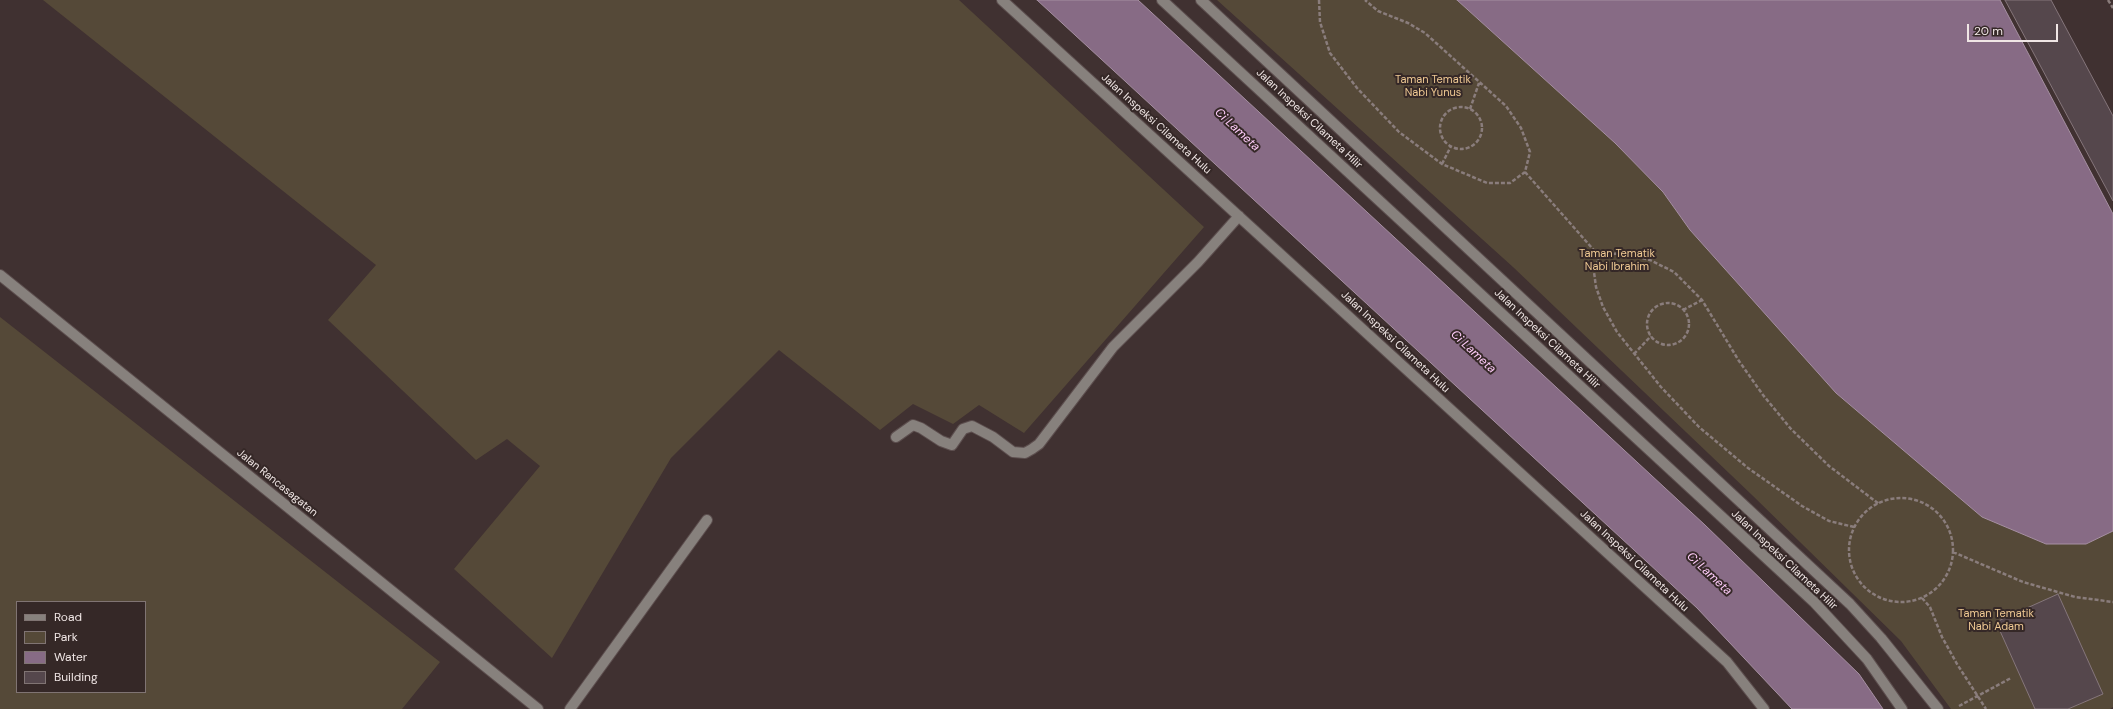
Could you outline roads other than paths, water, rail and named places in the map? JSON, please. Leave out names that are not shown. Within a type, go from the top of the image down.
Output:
[{"type":"street","name":"Jalan Inspeksi Cilameta Hulu","points":[[1002,0],[1727,662],[1764,709]]},
{"type":"street","name":"Jalan Inspeksi Cilameta Hilir","points":[[1162,0],[1814,602],[1867,659],[1902,709]]},
{"type":"street","points":[[1201,0],[1850,604],[1882,638],[1938,709]]},
{"type":"street","points":[[896,437],[913,425],[941,441],[952,445],[963,429],[972,426],[993,437],[1013,452],[1025,452],[1032,449],[1047,433],[1113,347],[1198,262],[1239,216]]},
{"type":"street","name":"Jalan Rancasagatan","points":[[0,275],[538,709]]},
{"type":"street","points":[[570,709],[707,520]]},
{"type":"water","name":"Ci Lameta","points":[[1037,0],[1138,0],[1705,525],[1859,674],[1883,709],[1792,709],[1697,608]]},
{"type":"water","points":[[1457,0],[2000,0],[2113,214],[2113,531],[2086,544],[2046,544],[1982,517],[1836,393],[1690,230],[1663,192],[1615,143]]},
{"type":"park label","name":"Taman Tematik Nabi Yunus","points":[[1433,86]]},
{"type":"park label","name":"Taman Tematik Nabi Ibrahim","points":[[1617,260]]},
{"type":"park label","name":"Taman Tematik Nabi Adam","points":[[1996,620]]}]
